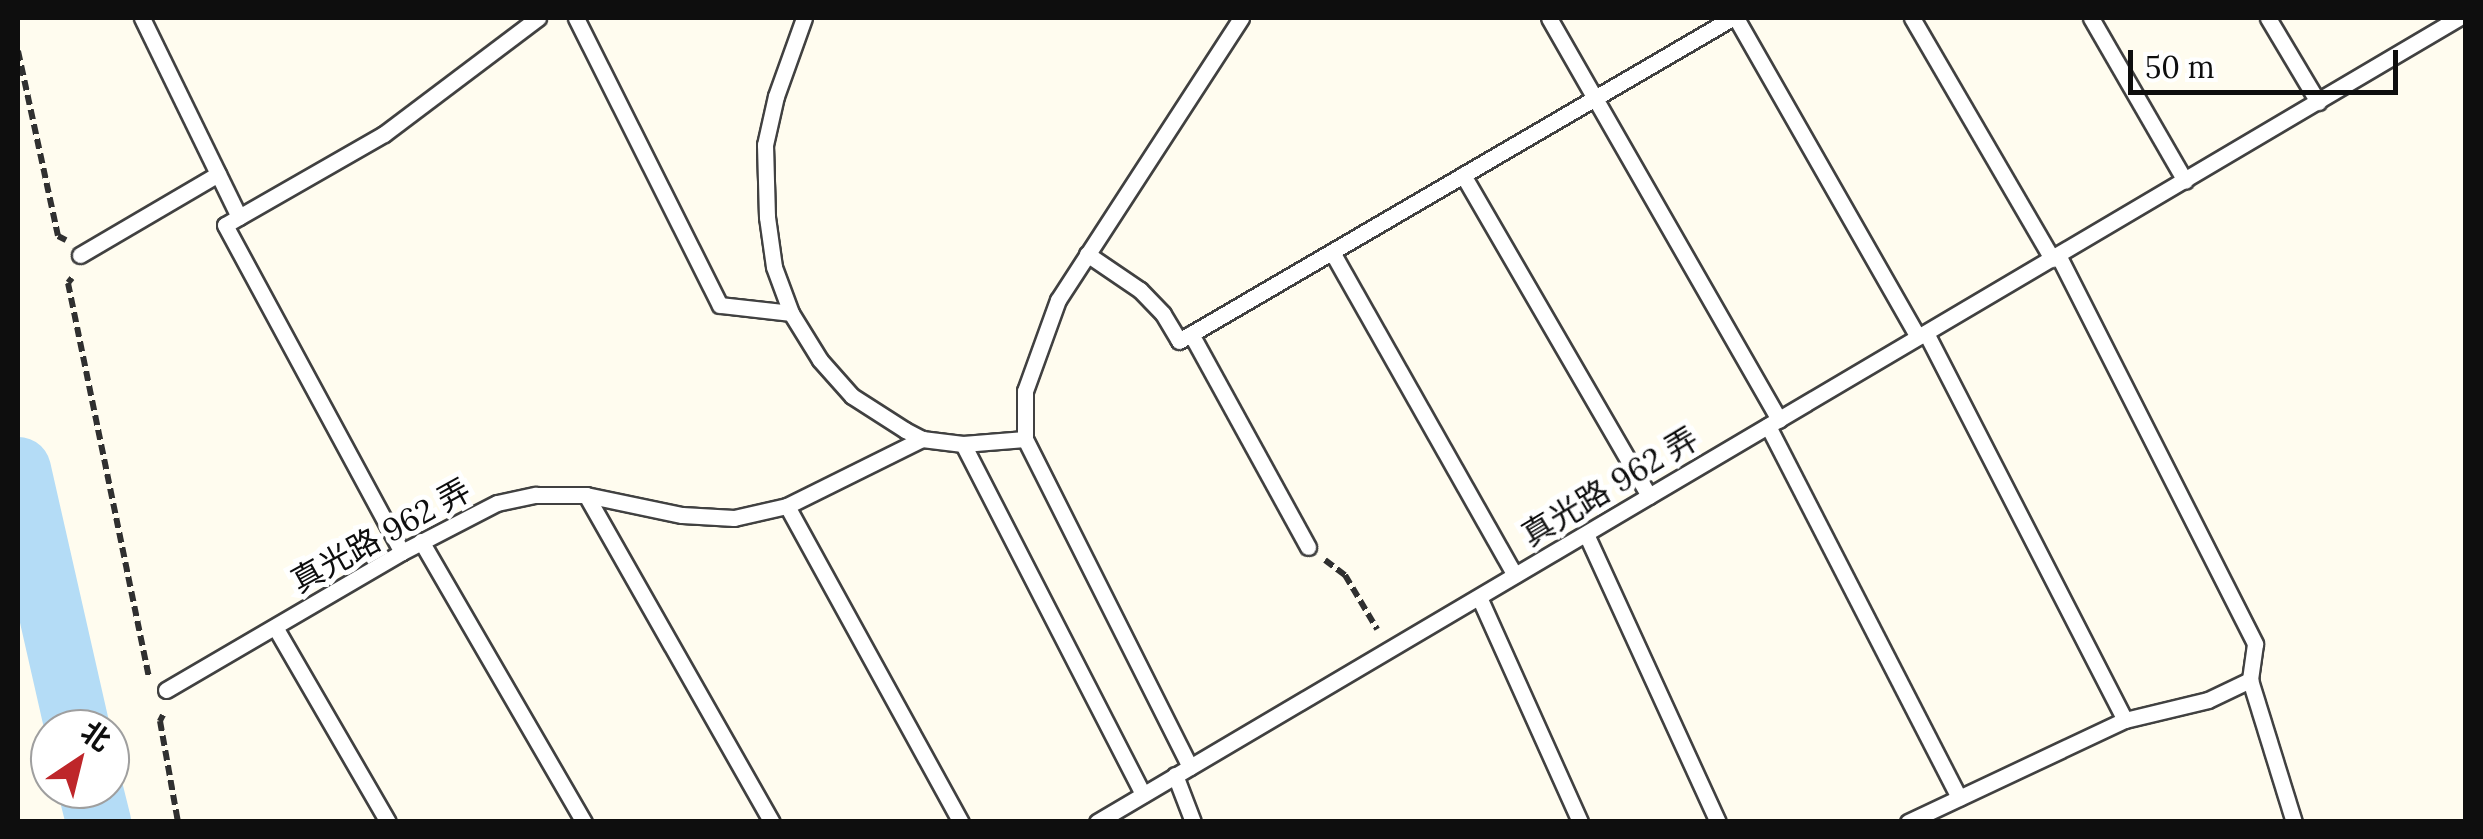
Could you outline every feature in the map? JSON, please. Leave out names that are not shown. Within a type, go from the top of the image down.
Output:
[{"type":"lane","points":[[142,18],[239,218]]},
{"type":"lane","points":[[402,552],[225,226],[384,134],[511,25],[538,18]]},
{"type":"lane","points":[[576,18],[720,305],[791,313]]},
{"type":"lane","points":[[804,18],[776,96],[765,145],[772,250],[791,313],[820,360],[852,396],[922,439],[963,444],[1025,439]]},
{"type":"lane","points":[[1193,822],[1184,799],[1183,771],[1025,439],[1024,392],[1058,300],[1240,18]]},
{"type":"lane","points":[[1550,18],[1773,423],[1958,798]]},
{"type":"lane","points":[[1087,254],[1140,290],[1163,314],[1179,341],[1734,18],[1922,335],[2125,720]]},
{"type":"lane","points":[[1912,18],[2055,257],[2256,644],[2250,680],[2294,822]]},
{"type":"lane","points":[[2091,18],[2185,181]]},
{"type":"lane","points":[[2268,18],[2318,102]]},
{"type":"lane","name":"真光路 962 弄","points":[[1097,822],[2185,181],[2452,19]]},
{"type":"lane","points":[[80,255],[218,174]]},
{"type":"lane","points":[[1463,175],[1649,496]]},
{"type":"lane","points":[[1332,252],[1515,575]]},
{"type":"lane","points":[[1191,334],[1308,547]]},
{"type":"lane","name":"真光路 962 弄","points":[[166,690],[421,541],[497,503],[536,495],[586,495],[711,518],[787,506],[922,439]]},
{"type":"lane","points":[[963,444],[1143,794]]},
{"type":"lane","points":[[586,495],[772,822]]},
{"type":"lane","points":[[787,506],[961,822]]},
{"type":"lane","points":[[1586,534],[1718,822]]},
{"type":"lane","points":[[421,541],[584,822]]},
{"type":"lane","points":[[1478,596],[1580,822]]},
{"type":"lane","points":[[275,628],[388,822]]},
{"type":"lane","points":[[1908,822],[2125,720],[2174,711],[2250,680]]},
{"type":"path","points":[[18,51],[58,236],[74,245],[80,255],[80,266],[68,283],[147,674],[166,690],[168,704],[160,721],[178,822]]},
{"type":"path","points":[[1308,547],[1345,576],[1389,650]]},
{"type":"waterway","points":[[18,469],[72,709]]},
{"type":"waterway","points":[[95,809],[98,822]]}]
